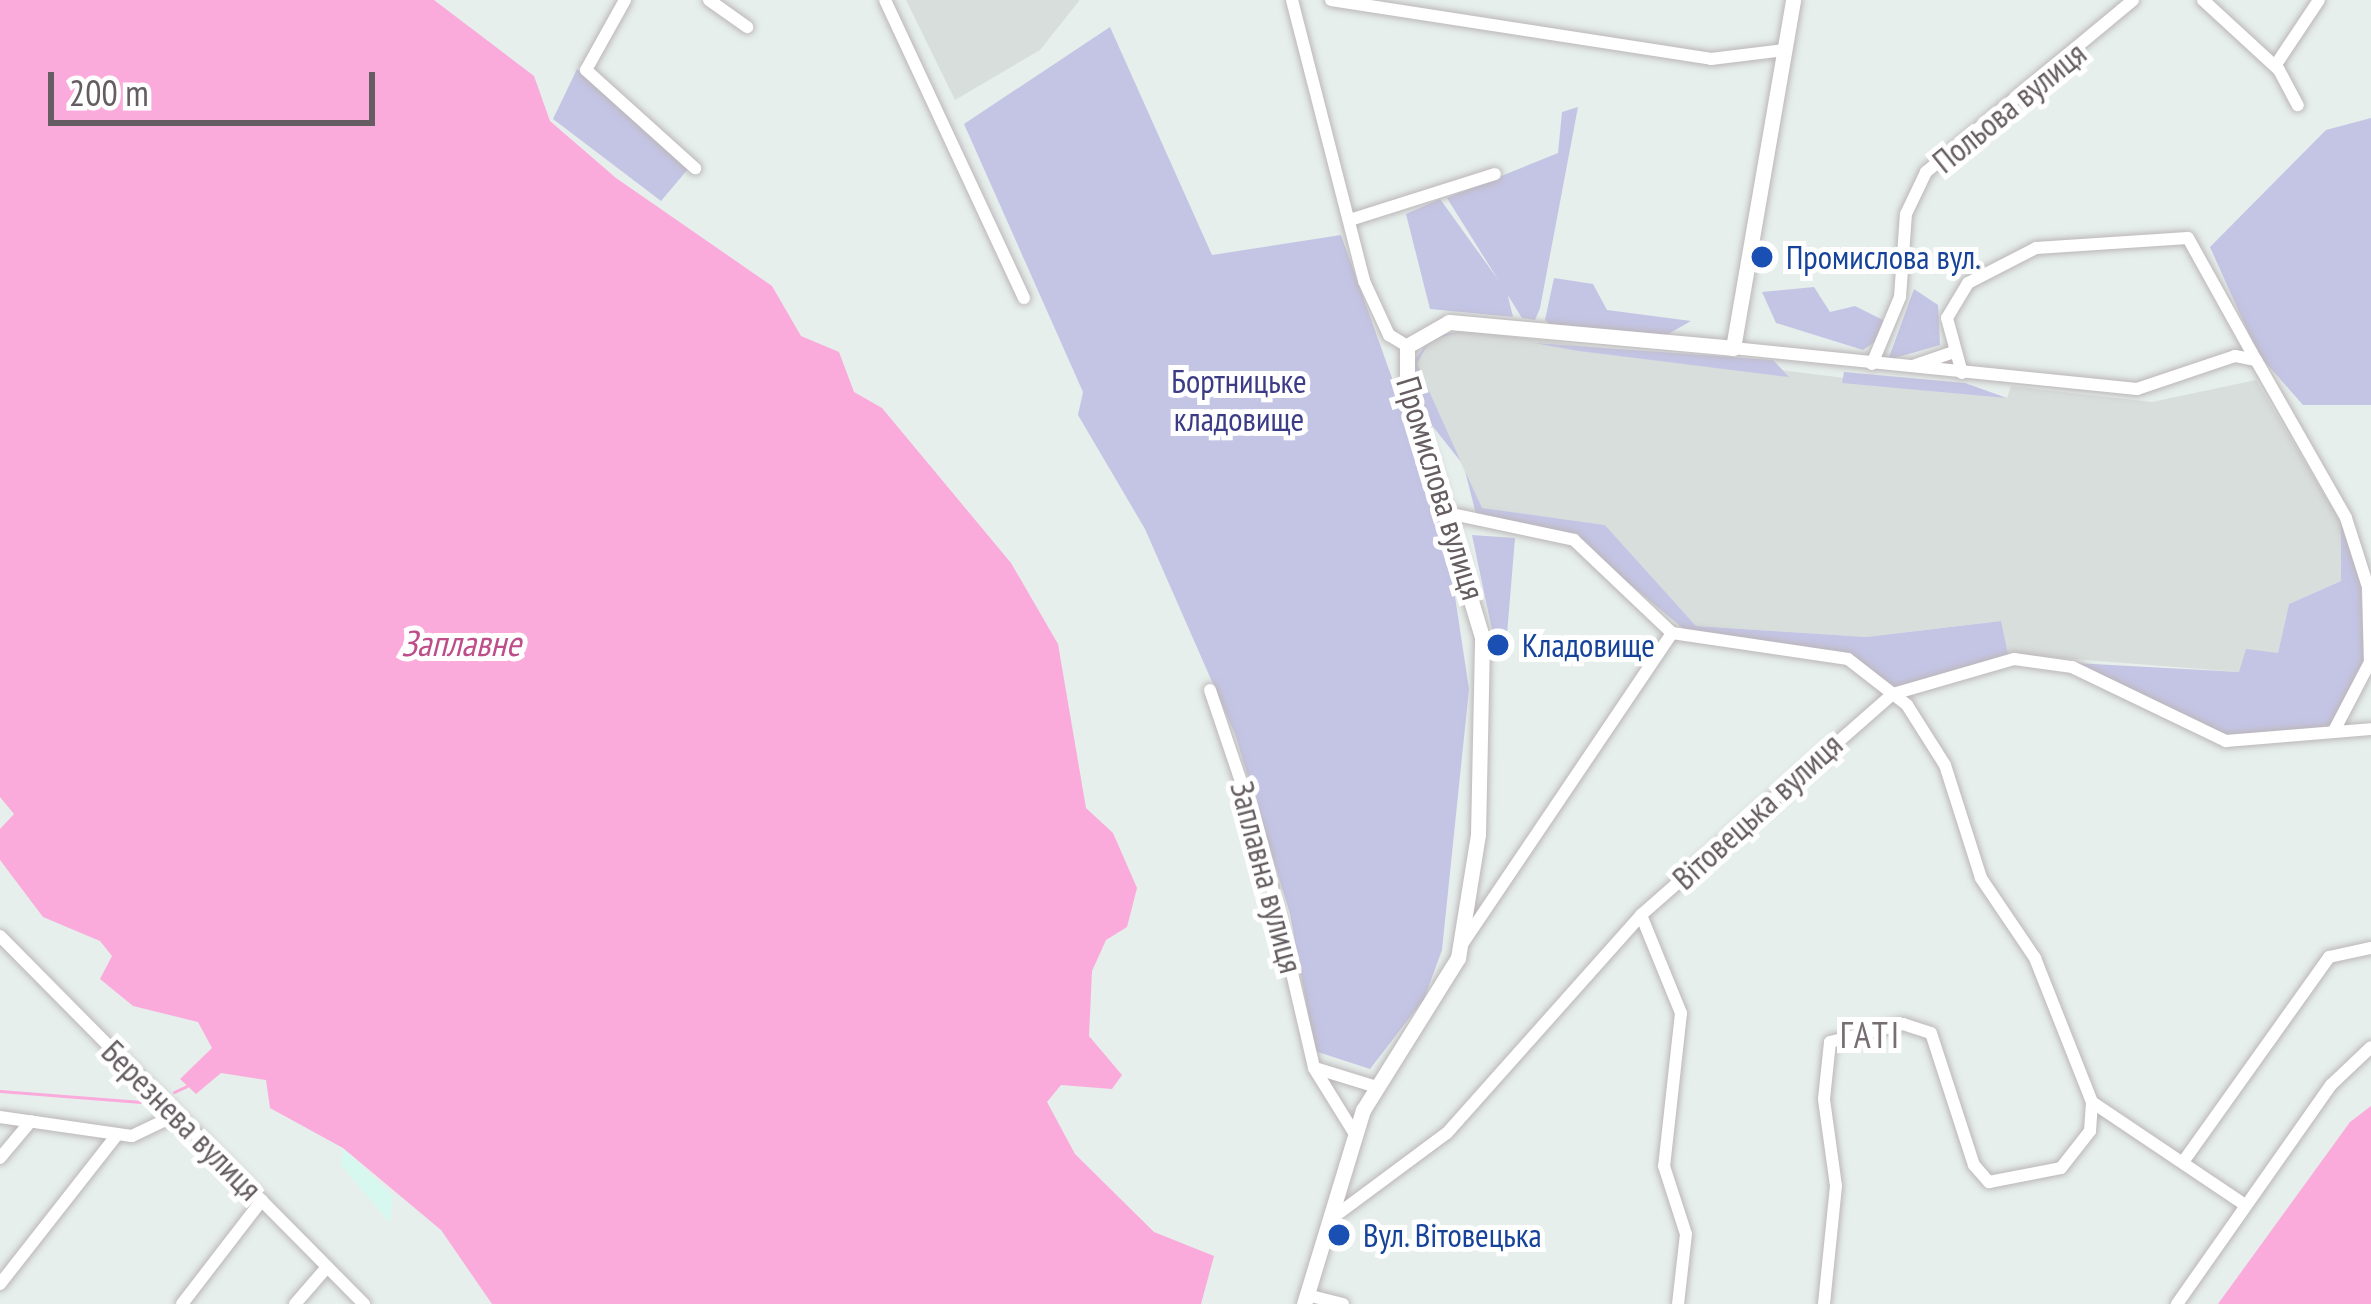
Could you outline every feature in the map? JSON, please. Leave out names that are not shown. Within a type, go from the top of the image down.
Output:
[{"type":"street","points":[[625,0],[586,70],[695,168]]},
{"type":"street","points":[[709,0],[747,27]]},
{"type":"street","points":[[885,0],[1024,298]]},
{"type":"street","points":[[1292,0],[1376,316],[1407,346]]},
{"type":"street","points":[[1331,0],[1711,59],[1784,50]]},
{"type":"street","points":[[1733,348],[1793,0]]},
{"type":"street","name":"Польова вулиця","points":[[1872,364],[1900,297],[1906,214],[1926,172],[2134,0]]},
{"type":"street","points":[[2203,0],[2275,66],[2298,105]]},
{"type":"street","points":[[2275,66],[2319,0]]},
{"type":"street","points":[[1350,220],[1495,174]]},
{"type":"street","points":[[1962,373],[1952,353],[1948,302],[2022,254],[2188,238],[2346,518],[2368,587],[2371,663],[2332,734]]},
{"type":"street","name":"Промислова вулиця","points":[[1331,1219],[1373,1086],[1462,944],[1487,695],[1474,582],[1407,389],[1407,346],[1449,322],[2137,389],[2236,356],[2256,360]]},
{"type":"street","points":[[1910,368],[1952,353]]},
{"type":"street","points":[[1452,514],[1574,540],[1672,633],[1848,659],[1893,694],[1945,765],[1981,878],[2035,958],[2092,1102],[2090,1131],[2061,1168],[1989,1182],[1974,1166],[1931,1033],[1903,1024],[1830,1042],[1824,1099],[1836,1186],[1824,1304]]},
{"type":"street","points":[[1462,944],[1672,633]]},
{"type":"street","name":"Вітовецька вулиця","points":[[1331,1219],[1447,1133],[1641,915],[1893,694],[2014,659],[2072,667],[2226,741],[2371,729]]},
{"type":"street","name":"Заплавна вулиця","points":[[1210,690],[1262,844],[1314,1067],[1355,1134]]},
{"type":"street","points":[[1641,915],[1681,1013],[1664,1166],[1686,1234],[1678,1304]]},
{"type":"street","name":"Березнева вулиця","points":[[0,936],[364,1304]]},
{"type":"street","points":[[2182,1162],[2315,973],[2329,958],[2371,948]]},
{"type":"street","points":[[2177,1304],[2244,1204],[2371,1047]]},
{"type":"street","points":[[1314,1067],[1373,1086]]},
{"type":"street","points":[[2092,1102],[2244,1204]]},
{"type":"street","points":[[0,1117],[117,1135],[176,1115]]},
{"type":"street","points":[[0,1158],[31,1121]]},
{"type":"street","points":[[0,1283],[117,1135]]},
{"type":"street","points":[[182,1304],[262,1200]]},
{"type":"street","points":[[1331,1219],[1305,1299],[1343,1304]]},
{"type":"street","points":[[296,1304],[327,1267]]},
{"type":"shaded area","points":[[906,0],[1079,1],[1040,50],[955,100]]},
{"type":"shaded area","points":[[1466,331],[2007,398],[2011,386],[2152,402],[2256,380],[2341,523],[2341,581],[2289,604],[2278,653],[2239,672],[2008,654],[2000,621],[1866,637],[1696,626],[1605,525],[1481,508],[1417,364],[1430,340]]},
{"type":"green space","name":"Бортницьке кладовище","points":[[1110,27],[1212,255],[1341,235],[1444,524],[1469,689],[1442,950],[1424,999],[1370,1069],[1315,1051],[1290,914],[1235,734],[1145,529],[1078,415],[1083,392],[964,124]]},
{"type":"green space","points":[[577,69],[688,169],[661,201],[553,119]]},
{"type":"green space","points":[[1578,107],[1540,308],[1535,320],[1522,318],[1447,198],[1558,153],[1562,112]]},
{"type":"green space","points":[[2371,118],[2371,405],[2303,405],[2258,354],[2210,247],[2326,130]]},
{"type":"green space","points":[[1440,199],[1507,292],[1513,317],[1430,309],[1406,214]]},
{"type":"green space","points":[[1554,278],[1593,284],[1607,310],[1691,321],[1663,337],[1553,327],[1545,320]]},
{"type":"green space","points":[[1814,287],[1830,312],[1855,306],[1883,320],[1882,337],[1863,350],[1776,323],[1762,292]]},
{"type":"green space","points":[[1914,289],[1938,305],[1940,345],[1888,360]]},
{"type":"green space","points":[[1466,331],[1430,340],[1417,364],[1461,462],[1427,419],[1411,364],[1433,336]]},
{"type":"green space","points":[[1534,343],[1773,360],[1789,377],[1579,351]]},
{"type":"green space","points":[[1844,372],[1965,383],[2007,398],[1842,383]]},
{"type":"green space","points":[[1465,471],[1482,508],[1605,525],[1696,626],[1866,637],[2001,621],[2008,654],[1895,688],[1836,651],[1692,636],[1575,538],[1476,514]]},
{"type":"green space","points":[[2341,523],[2361,585],[2364,670],[2327,730],[2219,735],[2075,663],[2239,672],[2246,649],[2278,653],[2289,604],[2341,581]]},
{"type":"green space","points":[[1472,535],[1515,538],[1507,634],[1492,630]]},
{"type":"sand","points":[[343,1148],[393,1196],[390,1223],[341,1165]]},
{"type":"water","name":"Заплавне","points":[[0,0],[434,0],[534,76],[550,121],[616,178],[772,286],[801,336],[839,352],[854,392],[882,408],[1011,563],[1058,644],[1086,808],[1113,833],[1137,888],[1127,927],[1106,940],[1092,971],[1089,1036],[1122,1075],[1112,1089],[1061,1085],[1047,1102],[1075,1154],[1154,1232],[1214,1256],[1201,1304],[492,1304],[441,1230],[343,1148],[270,1108],[266,1080],[221,1073],[196,1094],[180,1079],[212,1048],[198,1022],[133,1006],[100,979],[112,956],[100,941],[43,917],[0,860],[0,829],[14,814],[0,797]]},
{"type":"water","points":[[2371,1106],[2371,1304],[2218,1304],[2350,1122]]},
{"type":"waterway","points":[[174,1092],[187,1086]]},
{"type":"waterway","points":[[0,1091],[151,1103]]},
{"type":"place","name":"Промислова вул.","points":[[1762,257]]},
{"type":"place","name":"Кладовище","points":[[1498,645]]},
{"type":"place","name":"Вул. Вітовецька","points":[[1339,1235]]},
{"type":"district","name":"ГАТІ","points":[[1871,1035]]}]
